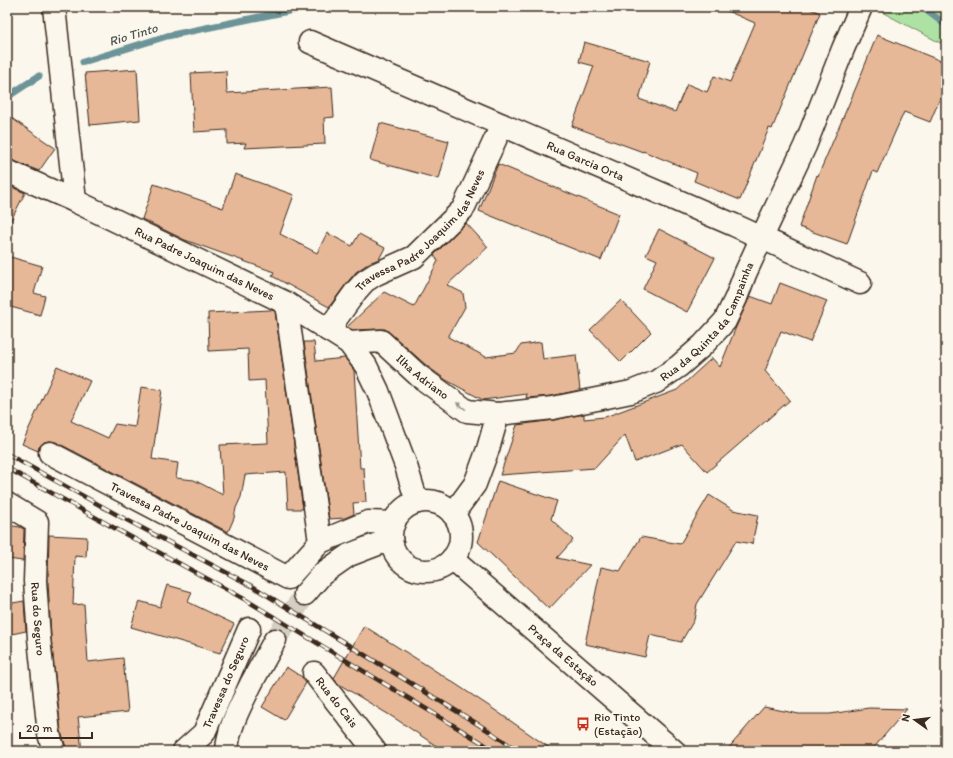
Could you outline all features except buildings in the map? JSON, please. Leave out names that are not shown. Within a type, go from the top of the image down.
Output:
[{"type":"street","points":[[54,7],[75,202]]},
{"type":"street","name":"Rua da Quinta da Campainha","points":[[498,414],[553,408],[631,392],[656,382],[679,366],[703,345],[724,321],[736,298],[805,146],[861,7]]},
{"type":"street","name":"Rua Garcia Orta","points":[[310,42],[762,238],[860,283]]},
{"type":"street","name":"Travessa Padre Joaquim das Neves","points":[[328,330],[365,281],[376,274],[414,257],[463,209],[502,125]]},
{"type":"street","name":"Rua Padre Joaquim das Neves","points":[[7,171],[286,303],[350,343],[366,366],[378,392],[406,466],[417,502]]},
{"type":"street","points":[[286,303],[320,542]]},
{"type":"street","name":"Ilha Adriano","points":[[350,343],[380,341],[419,376],[467,410],[498,414]]},
{"type":"street","points":[[453,514],[475,484],[488,449],[498,414]]},
{"type":"street","name":"Travessa Padre Joaquim das Neves","points":[[50,453],[288,578],[320,542],[368,522],[392,531]]},
{"type":"street","points":[[305,594],[322,574],[349,555],[392,531],[403,510],[417,502],[430,502],[443,506],[453,514],[459,525],[461,537],[458,549],[452,559],[443,566],[432,571],[421,571],[410,567],[400,560],[394,550],[392,531]]},
{"type":"street","name":"Rua do Seguro","points":[[7,504],[38,522],[35,581],[39,638],[49,734],[54,751]]},
{"type":"street","name":"Praça da Estação","points":[[452,559],[674,751]]},
{"type":"street","name":"Travessa do Seguro","points":[[184,751],[204,732],[249,629]]},
{"type":"street","points":[[227,751],[232,726],[240,706],[274,640]]},
{"type":"street","name":"Rua do Cais","points":[[314,673],[374,751]]},
{"type":"green space","points":[[877,7],[946,7],[946,46],[876,9]]},
{"type":"waterway","name":"Rio Tinto","points":[[83,62],[167,36],[308,7]]},
{"type":"waterway","name":"Rio Tinto","points":[[922,7],[946,25]]},
{"type":"waterway","name":"Rio Tinto","points":[[7,97],[39,76]]},
{"type":"tunnel","points":[[275,640],[305,594]]},
{"type":"railway","points":[[7,454],[123,518],[252,586],[489,731],[518,751]]},
{"type":"railway","points":[[7,468],[246,600],[494,751]]},
{"type":"place","name":"Rio Tinto (Estação)","points":[[583,724]]}]
